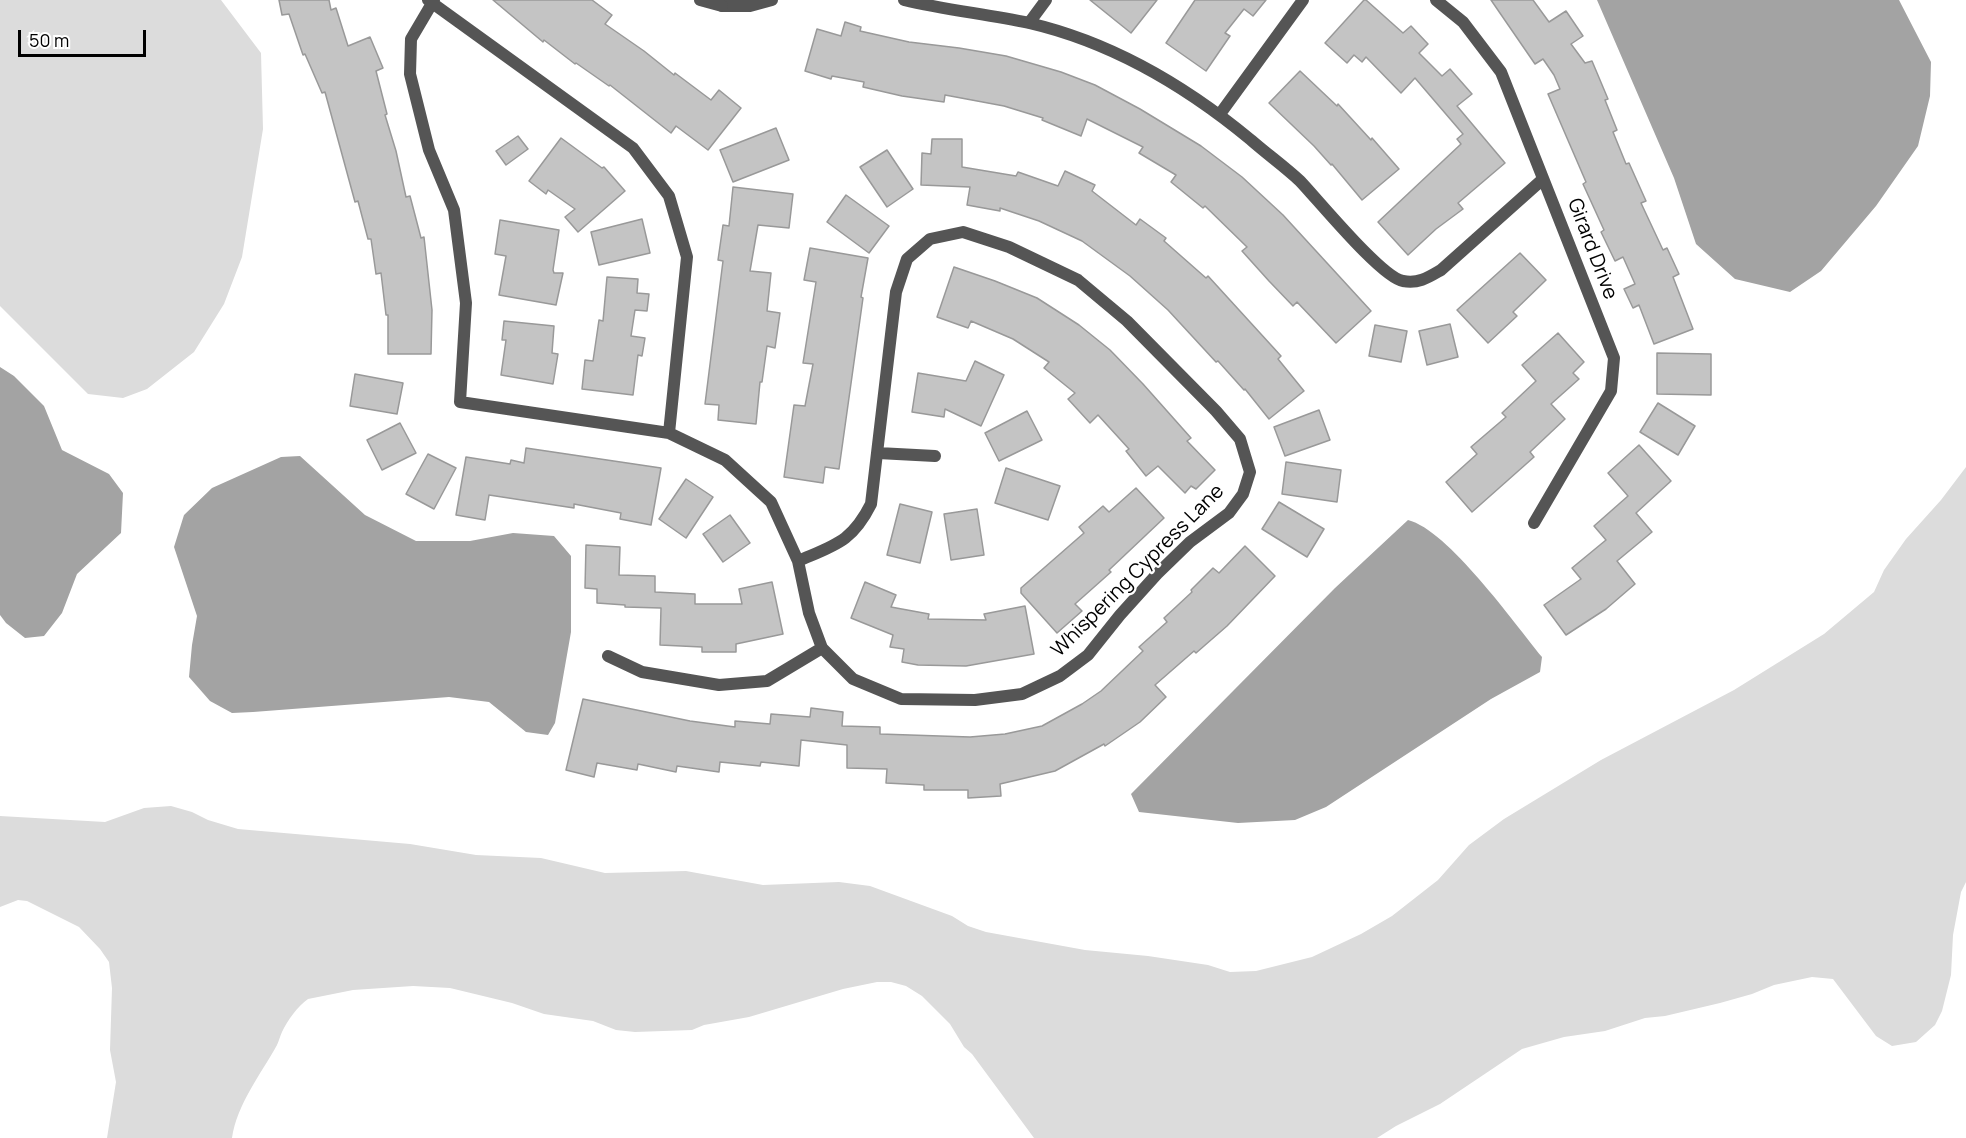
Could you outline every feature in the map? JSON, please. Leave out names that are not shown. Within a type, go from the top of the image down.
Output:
[{"type":"street","points":[[699,0],[722,6],[750,6],[772,0]]},
{"type":"street","points":[[904,0],[1029,23],[1094,43],[1158,75],[1220,114],[1298,180],[1382,269],[1402,281],[1423,281],[1441,270],[1543,179]]},
{"type":"street","points":[[1029,23],[1046,0]]},
{"type":"street","points":[[1220,114],[1303,0]]},
{"type":"street","name":"Girard Drive","points":[[1436,0],[1463,22],[1501,72],[1614,358],[1611,392],[1534,523]]},
{"type":"street","points":[[431,1],[633,148],[669,196],[687,257],[669,433]]},
{"type":"street","name":"Whispering Cypress Lane","points":[[431,1],[411,39],[410,74],[429,150],[454,210],[466,303],[460,402],[669,433],[725,460],[771,502],[798,561],[809,613],[822,648],[853,679],[901,699],[975,700],[1022,694],[1060,676],[1088,655],[1157,574],[1190,542],[1228,513],[1243,494],[1250,472],[1239,439],[1216,411],[1127,321],[1078,279],[1010,247],[963,232],[930,239],[907,259],[896,292],[871,504],[862,522],[843,542],[798,561]]},
{"type":"street","points":[[878,453],[935,456]]},
{"type":"street","points":[[608,656],[642,672],[719,685],[767,681],[822,648]]},
{"type":"shaded area","points":[[0,0],[221,0],[261,53],[263,129],[242,257],[224,304],[194,352],[147,389],[123,398],[88,394],[0,306]]},
{"type":"shaded area","points":[[1597,0],[1899,0],[1931,62],[1930,96],[1918,146],[1876,206],[1821,271],[1790,292],[1735,279],[1696,244],[1674,178]]},
{"type":"shaded area","points":[[0,367],[14,376],[44,406],[62,450],[109,474],[123,493],[121,533],[77,574],[62,613],[44,636],[25,638],[6,623],[0,615]]},
{"type":"shaded area","points":[[300,456],[365,515],[416,541],[470,541],[513,533],[554,536],[571,556],[571,632],[555,723],[548,735],[526,732],[489,702],[449,697],[232,713],[210,701],[189,677],[197,616],[174,547],[184,515],[212,488],[281,457]]},
{"type":"shaded area","points":[[1966,467],[1966,882],[1961,892],[1953,935],[1951,975],[1942,1011],[1935,1025],[1916,1042],[1892,1046],[1876,1036],[1833,979],[1812,977],[1774,985],[1720,1003],[1665,1016],[1645,1018],[1605,1031],[1564,1037],[1522,1049],[1440,1104],[1377,1138],[1034,1138],[972,1054],[964,1047],[950,1024],[922,996],[906,986],[891,982],[877,982],[843,989],[749,1017],[704,1025],[692,1030],[635,1032],[616,1030],[593,1021],[544,1014],[512,1003],[450,988],[413,986],[353,990],[308,999],[304,1002],[287,1023],[277,1045],[250,1090],[239,1113],[232,1138],[107,1138],[116,1082],[110,1050],[112,988],[109,962],[79,927],[27,901],[18,900],[0,907],[0,816],[105,822],[144,808],[171,806],[238,829],[410,844],[476,855],[541,858],[605,873],[686,871],[763,885],[839,882],[870,886],[952,916],[968,926],[986,932],[1085,950],[1208,965],[1230,972],[1256,971],[1312,957],[1361,934],[1392,916],[1438,880],[1469,845],[1504,819],[1601,760],[1734,690],[1824,634],[1874,592],[1884,570],[1906,539],[1941,500]]},
{"type":"shaded area","points":[[1408,520],[1424,527],[1442,541],[1480,580],[1542,657],[1540,672],[1491,699],[1326,807],[1295,820],[1238,823],[1139,812],[1131,794],[1335,588]]},
{"type":"building","points":[[279,0],[329,0],[331,10],[336,8],[348,46],[370,37],[383,68],[376,71],[406,197],[410,196],[421,238],[424,237],[432,310],[431,354],[388,354],[388,315],[386,315],[381,273],[376,274],[371,239],[368,239],[358,201],[355,202],[325,92],[322,93],[305,54],[303,55],[289,14],[282,15]]},
{"type":"building","points":[[493,0],[592,0],[612,15],[605,24],[674,75],[675,73],[711,100],[719,90],[741,108],[708,150],[676,126],[671,133],[610,85],[575,64],[544,40],[543,42]]},
{"type":"building","points":[[1090,0],[1157,0],[1131,33]]},
{"type":"building","points":[[1195,0],[1266,0],[1253,16],[1244,9],[1225,33],[1230,36],[1206,71],[1166,43]]},
{"type":"building","points":[[1364,0],[1403,33],[1411,26],[1428,44],[1419,53],[1442,76],[1450,69],[1472,94],[1457,106],[1505,163],[1458,203],[1463,209],[1436,229],[1408,255],[1378,222],[1461,144],[1457,139],[1463,134],[1415,78],[1401,93],[1366,57],[1362,62],[1354,55],[1347,63],[1325,43]]},
{"type":"building","points":[[1491,0],[1533,0],[1549,22],[1566,11],[1583,36],[1571,44],[1585,63],[1592,61],[1608,99],[1605,100],[1617,130],[1613,132],[1626,164],[1629,163],[1646,201],[1641,203],[1663,250],[1667,248],[1679,274],[1673,277],[1693,329],[1654,344],[1639,305],[1633,308],[1624,289],[1635,284],[1623,257],[1615,261],[1601,232],[1604,230],[1583,184],[1586,182],[1548,94],[1560,89],[1554,75],[1543,59],[1535,64]]},
{"type":"building","points":[[845,22],[861,27],[860,31],[909,42],[1006,56],[1061,72],[1095,85],[1140,109],[1201,146],[1242,177],[1283,215],[1371,311],[1336,343],[1297,302],[1293,306],[1269,281],[1242,251],[1247,247],[1205,206],[1203,208],[1171,182],[1176,175],[1139,153],[1143,147],[1087,119],[1081,136],[1042,120],[1043,118],[1004,106],[945,95],[944,102],[902,96],[863,87],[864,82],[832,76],[831,79],[805,71],[817,29],[841,36]]},
{"type":"building","points":[[1300,71],[1337,106],[1338,104],[1399,169],[1362,200],[1332,164],[1269,103]]},
{"type":"building","points":[[776,128],[789,160],[733,182],[720,150]]},
{"type":"building","points":[[518,136],[528,149],[506,165],[496,151]]},
{"type":"building","points":[[561,138],[602,168],[604,167],[625,191],[578,232],[565,217],[575,209],[548,190],[546,194],[529,181]]},
{"type":"building","points":[[932,139],[962,139],[962,167],[1016,176],[1018,172],[1058,186],[1065,171],[1095,185],[1092,191],[1136,225],[1140,219],[1166,238],[1164,241],[1206,278],[1208,276],[1281,356],[1278,359],[1304,391],[1269,419],[1245,389],[1218,361],[1216,362],[1168,310],[1130,276],[1082,241],[1039,221],[1000,208],[1000,211],[967,205],[970,187],[921,185],[922,153],[931,154]]},
{"type":"building","points":[[887,150],[913,189],[887,207],[860,167]]},
{"type":"building","points":[[733,187],[793,194],[789,228],[758,225],[750,271],[771,273],[767,311],[780,313],[775,348],[767,346],[762,382],[760,382],[756,424],[718,420],[719,405],[705,404],[723,261],[718,260],[723,225],[729,226]]},
{"type":"building","points":[[846,195],[889,226],[869,253],[827,222]]},
{"type":"building","points":[[642,219],[650,253],[599,265],[591,232]]},
{"type":"building","points":[[500,220],[559,230],[553,270],[554,273],[563,273],[556,305],[499,295],[506,256],[495,254]]},
{"type":"building","points":[[810,248],[868,258],[839,469],[825,467],[823,483],[784,477],[794,405],[805,406],[813,364],[803,363],[816,282],[804,280]]},
{"type":"building","points":[[1520,253],[1546,280],[1513,312],[1517,316],[1488,343],[1457,310]]},
{"type":"building","points":[[954,267],[1037,298],[1079,325],[1110,350],[1143,384],[1191,438],[1187,441],[1215,470],[1196,489],[1191,486],[1185,493],[1158,466],[1146,476],[1126,451],[1129,449],[1098,415],[1090,423],[1068,399],[1075,393],[1044,368],[1049,362],[1013,339],[971,321],[968,328],[937,317]]},
{"type":"building","points":[[607,277],[638,279],[637,293],[649,294],[647,311],[635,310],[631,336],[645,338],[642,356],[638,355],[633,395],[582,389],[585,360],[593,361],[599,320],[603,321]]},
{"type":"building","points":[[504,321],[554,326],[552,353],[558,354],[553,384],[501,375],[506,340],[502,340]]},
{"type":"building","points":[[1450,324],[1458,357],[1427,365],[1419,331]]},
{"type":"building","points":[[1375,325],[1407,331],[1401,362],[1369,356]]},
{"type":"building","points":[[1558,333],[1584,362],[1573,373],[1579,379],[1551,404],[1565,419],[1530,452],[1534,457],[1472,512],[1446,482],[1477,454],[1471,447],[1506,417],[1502,413],[1536,381],[1522,365]]},
{"type":"building","points":[[1657,353],[1711,354],[1711,395],[1657,394]]},
{"type":"building","points":[[975,361],[1004,375],[981,426],[945,409],[944,417],[912,412],[918,373],[966,381]]},
{"type":"building","points":[[355,374],[403,383],[397,414],[350,406]]},
{"type":"building","points":[[1658,403],[1695,426],[1678,455],[1640,432]]},
{"type":"building","points":[[1319,410],[1330,440],[1285,456],[1274,427]]},
{"type":"building","points":[[1027,411],[1042,440],[999,461],[985,433]]},
{"type":"building","points":[[400,423],[416,453],[382,470],[367,440]]},
{"type":"building","points":[[1639,445],[1671,481],[1636,513],[1652,532],[1617,561],[1635,584],[1606,609],[1566,635],[1544,605],[1581,579],[1572,568],[1606,540],[1594,526],[1628,496],[1608,473]]},
{"type":"building","points":[[526,448],[661,468],[651,525],[620,519],[621,513],[574,504],[574,508],[489,495],[485,520],[456,515],[466,457],[510,464],[511,460],[524,463]]},
{"type":"building","points":[[428,454],[456,468],[434,509],[406,494]]},
{"type":"building","points":[[1286,462],[1341,470],[1337,502],[1282,494]]},
{"type":"building","points":[[1006,468],[1060,486],[1048,520],[995,503]]},
{"type":"building","points":[[686,479],[713,497],[686,538],[659,519]]},
{"type":"building","points":[[1136,488],[1164,518],[1109,570],[1111,572],[1075,604],[1082,611],[1057,633],[1021,593],[1021,588],[1084,533],[1079,527],[1103,506],[1109,512]]},
{"type":"building","points":[[1279,502],[1324,529],[1307,557],[1262,529]]},
{"type":"building","points":[[900,504],[932,512],[920,563],[887,555]]},
{"type":"building","points":[[977,509],[984,555],[951,560],[944,514]]},
{"type":"building","points":[[730,515],[750,543],[723,562],[703,534]]},
{"type":"building","points":[[586,545],[620,547],[619,575],[655,576],[655,592],[695,594],[695,604],[742,604],[739,589],[772,582],[783,634],[736,644],[736,652],[702,652],[702,647],[660,645],[661,608],[625,607],[625,605],[597,603],[597,589],[585,588]]},
{"type":"building","points":[[1245,546],[1275,576],[1227,626],[1155,685],[1166,697],[1140,722],[1105,746],[1104,744],[1055,771],[1000,784],[1001,796],[968,798],[968,790],[924,790],[924,785],[886,783],[887,769],[847,768],[847,745],[801,740],[799,766],[761,762],[760,766],[720,762],[719,772],[677,766],[676,772],[638,764],[637,770],[597,763],[594,777],[566,770],[583,699],[690,721],[735,727],[735,721],[770,724],[771,714],[810,717],[811,708],[843,712],[842,726],[880,727],[880,734],[970,737],[1005,734],[1042,726],[1101,691],[1143,651],[1139,647],[1167,622],[1164,618],[1192,592],[1191,590],[1213,568],[1219,573]]},
{"type":"building","points":[[865,582],[896,595],[891,607],[929,614],[928,619],[986,620],[984,614],[1025,606],[1034,654],[966,666],[918,665],[902,662],[904,649],[890,647],[893,635],[851,618]]}]
